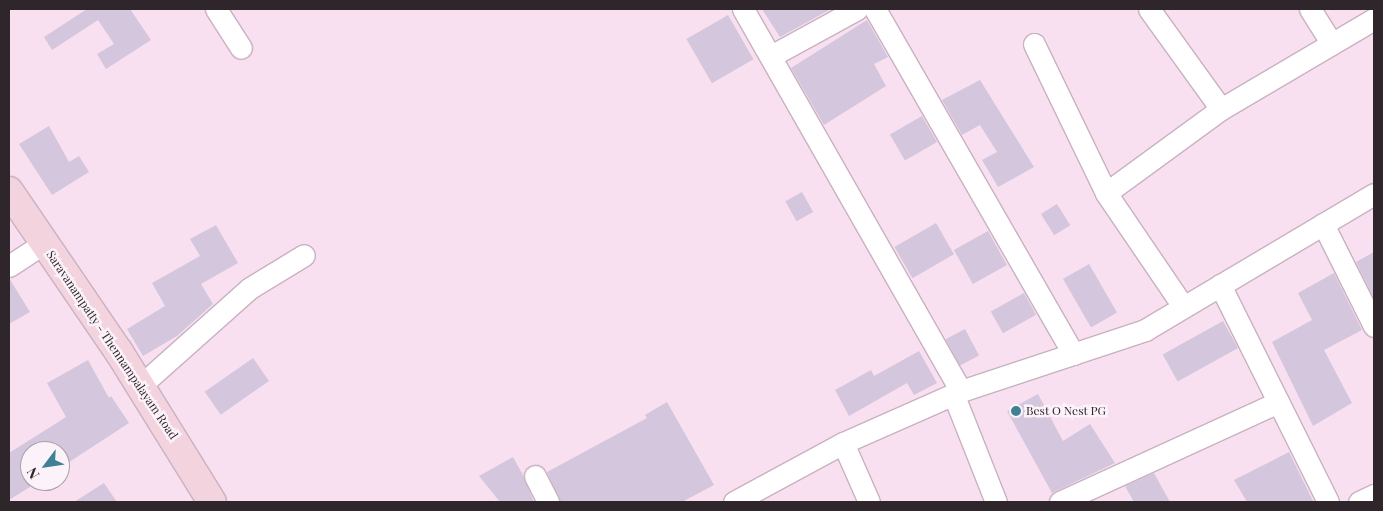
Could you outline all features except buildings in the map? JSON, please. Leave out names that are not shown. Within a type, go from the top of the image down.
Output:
[{"type":"main road","name":"Saravanampatty - Thennampalayam Road","points":[[9,191],[191,463],[212,502]]},
{"type":"street","points":[[216,9],[241,48]]},
{"type":"street","points":[[743,9],[771,56],[958,394],[996,502]]},
{"type":"street","points":[[771,56],[857,9]]},
{"type":"street","points":[[874,9],[1073,354]]},
{"type":"street","points":[[1149,9],[1221,109]]},
{"type":"street","points":[[1310,9],[1332,44]]},
{"type":"street","points":[[1106,193],[1221,109],[1374,19]]},
{"type":"street","points":[[1034,44],[1106,193],[1182,305]]},
{"type":"street","points":[[734,502],[843,443],[958,394],[1144,330],[1182,305],[1220,285],[1374,194]]},
{"type":"street","points":[[1323,224],[1374,326]]},
{"type":"street","points":[[9,266],[44,243]]},
{"type":"street","points":[[140,386],[250,288],[304,255]]},
{"type":"street","points":[[1220,285],[1328,502]]},
{"type":"street","points":[[1060,502],[1278,402]]},
{"type":"street","points":[[843,443],[869,502]]},
{"type":"street","points":[[535,476],[548,502]]},
{"type":"street","points":[[1360,502],[1374,495]]},
{"type":"place","name":"Best O Nest PG","points":[[1016,411]]}]
